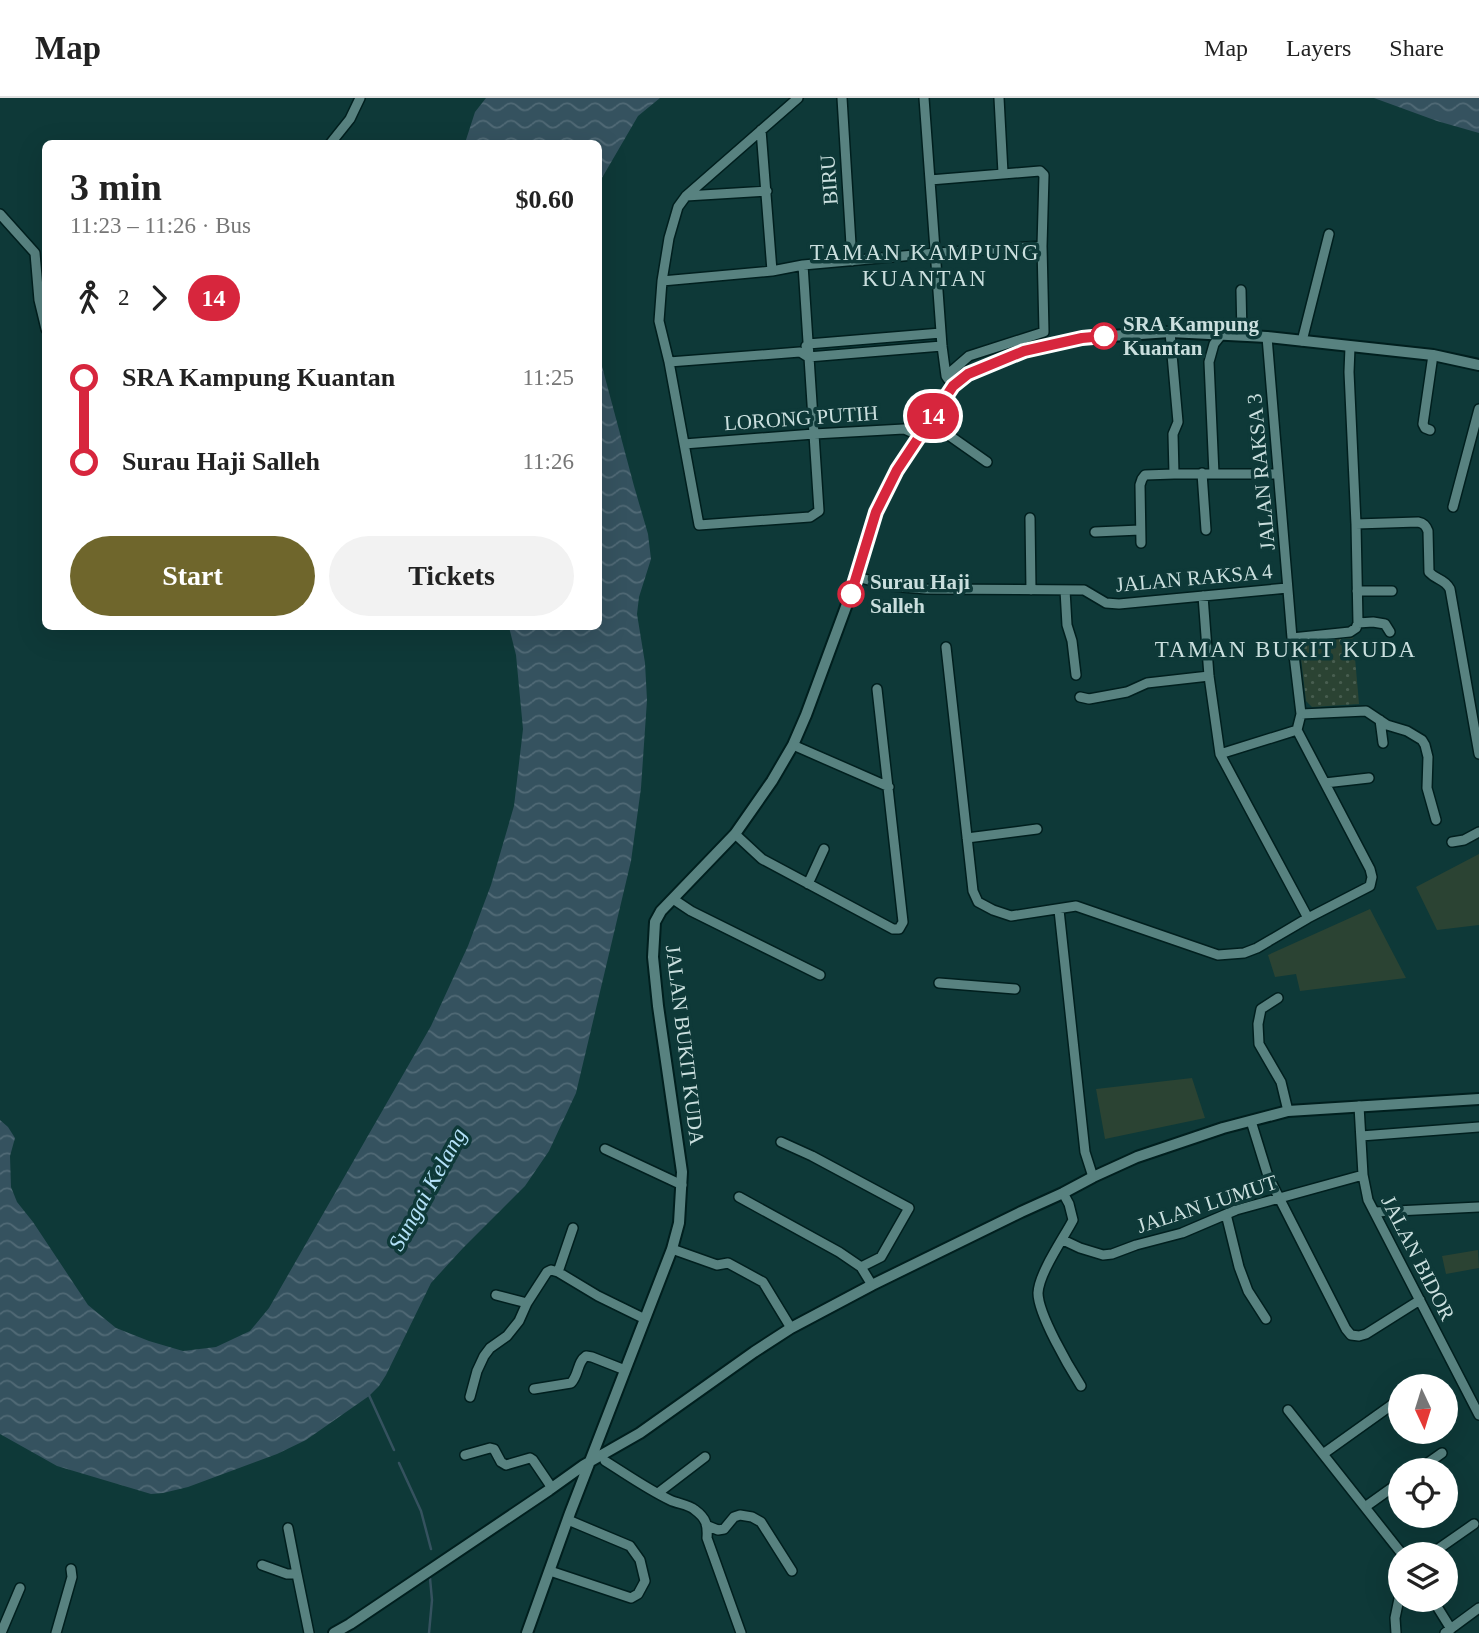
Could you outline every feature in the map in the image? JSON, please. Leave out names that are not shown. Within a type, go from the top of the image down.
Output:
[{"type":"street","points":[[333,140],[360,98]]},
{"type":"street","points":[[798,98],[686,196],[678,207],[669,238],[659,321],[699,525],[810,517],[818,512],[814,434],[804,355],[808,344],[803,265]]},
{"type":"street","name":"BIRU","points":[[842,98],[852,261]]},
{"type":"street","points":[[924,98],[942,346],[946,376],[953,386]]},
{"type":"street","points":[[999,98],[1003,173]]},
{"type":"street","points":[[761,130],[772,271]]},
{"type":"street","points":[[930,180],[1040,171],[1044,175],[1044,332],[969,356],[946,376]]},
{"type":"street","points":[[686,196],[767,191]]},
{"type":"street","points":[[0,214],[35,253],[42,312]]},
{"type":"street","points":[[1302,341],[1329,234]]},
{"type":"street","points":[[662,281],[772,271],[803,265],[1042,246]]},
{"type":"street","points":[[1241,290],[1242,335]]},
{"type":"street","points":[[1170,332],[1178,422],[1173,434],[1174,474]]},
{"type":"street","name":"JALAN BUKIT KUDA","points":[[527,1633],[672,1250],[679,1223],[681,1161],[658,1006],[653,957],[655,922],[661,911],[735,834],[793,746],[857,577],[876,512],[897,470],[953,386],[968,374],[1024,351],[1082,338],[1170,332],[1267,337],[1433,355],[1479,365]]},
{"type":"street","points":[[808,344],[941,333]]},
{"type":"street","points":[[1214,474],[1209,362],[1214,344],[1222,334]]},
{"type":"street","name":"JALAN RAKSA 3","points":[[1267,337],[1287,588],[1301,714],[1297,730]]},
{"type":"street","points":[[669,362],[942,346]]},
{"type":"street","points":[[1292,638],[1350,632],[1358,623],[1350,347]]},
{"type":"street","points":[[1430,430],[1423,424],[1433,355]]},
{"type":"street","points":[[1453,507],[1479,409]]},
{"type":"street","points":[[927,425],[950,436],[987,462]]},
{"type":"street","name":"LORONG PUTIH","points":[[684,444],[904,429],[919,436]]},
{"type":"street","points":[[1141,543],[1140,485],[1142,479],[1149,474],[1278,474]]},
{"type":"street","points":[[1202,474],[1206,530]]},
{"type":"street","points":[[1030,518],[1031,590]]},
{"type":"street","points":[[1356,524],[1423,523],[1428,531],[1428,567],[1431,578],[1446,582],[1450,589],[1479,754]]},
{"type":"street","points":[[1095,532],[1140,530]]},
{"type":"street","name":"JALAN RAKSA 4","points":[[857,577],[891,586],[914,588],[1084,590],[1106,603],[1119,604],[1287,588]]},
{"type":"street","points":[[1065,590],[1067,625],[1076,675]]},
{"type":"street","points":[[1357,591],[1392,591]]},
{"type":"street","points":[[1202,596],[1209,676],[1220,754],[1308,918]]},
{"type":"street","points":[[1358,623],[1385,624],[1390,632]]},
{"type":"street","points":[[946,647],[973,891],[978,902],[993,910],[1011,916],[1076,906],[1219,955],[1244,953],[1257,948],[1308,918],[1367,890],[1372,883],[1370,869],[1297,730],[1220,754]]},
{"type":"street","points":[[1080,697],[1090,699],[1127,692],[1147,683],[1209,676]]},
{"type":"street","points":[[735,834],[762,859],[893,929],[899,929],[903,922],[877,689]]},
{"type":"street","points":[[1301,714],[1366,711],[1394,728],[1408,731],[1422,740],[1428,758],[1427,788],[1436,820]]},
{"type":"street","points":[[1380,720],[1383,743]]},
{"type":"street","points":[[793,746],[889,787]]},
{"type":"street","points":[[1325,783],[1369,778]]},
{"type":"street","points":[[967,838],[1037,829]]},
{"type":"street","points":[[1452,842],[1464,840],[1479,832]]},
{"type":"street","points":[[808,884],[824,849]]},
{"type":"street","points":[[673,899],[691,911],[820,975]]},
{"type":"street","points":[[1059,909],[1084,1152],[1093,1177]]},
{"type":"street","points":[[939,983],[1015,989]]},
{"type":"street","points":[[1278,998],[1261,1009],[1258,1024],[1259,1044],[1281,1082],[1288,1111]]},
{"type":"street","points":[[589,1467],[604,1461],[791,1328],[872,1284],[1137,1157],[1288,1111],[1479,1100]]},
{"type":"street","name":"JALAN BIDOR","points":[[1359,1106],[1363,1175],[1368,1200],[1479,1415]]},
{"type":"street","points":[[1251,1121],[1268,1176],[1346,1329],[1352,1335],[1366,1334],[1420,1300]]},
{"type":"street","points":[[1360,1136],[1479,1127]]},
{"type":"street","points":[[781,1142],[813,1156],[909,1208],[880,1257],[861,1267]]},
{"type":"street","points":[[605,1149],[682,1185]]},
{"type":"street","name":"JALAN LUMUT","points":[[1063,1240],[1103,1255],[1182,1233],[1226,1214],[1363,1175]]},
{"type":"street","points":[[1063,1193],[1073,1220],[1048,1265],[1038,1293],[1049,1327],[1081,1386]]},
{"type":"street","points":[[738,1197],[839,1252],[861,1267],[872,1284]]},
{"type":"street","points":[[1375,1212],[1479,1207]]},
{"type":"street","points":[[1226,1214],[1248,1291],[1266,1319]]},
{"type":"street","points":[[558,1272],[573,1228]]},
{"type":"street","points":[[672,1250],[717,1265],[728,1263],[763,1282],[791,1328]]},
{"type":"street","points":[[470,1397],[484,1356],[507,1336],[519,1321],[527,1303],[551,1270],[645,1319]]},
{"type":"street","points":[[496,1295],[527,1303]]},
{"type":"street","points":[[534,1390],[571,1383],[575,1379],[581,1359],[586,1356],[625,1370]]},
{"type":"street","points":[[1323,1454],[1388,1408]]},
{"type":"street","points":[[1289,1410],[1393,1542]]},
{"type":"street","points":[[601,1435],[606,1445],[623,1443]]},
{"type":"street","points":[[334,1633],[636,1436]]},
{"type":"street","points":[[465,1455],[490,1448],[494,1449],[501,1462],[506,1465],[530,1458],[553,1488]]},
{"type":"street","points":[[1435,1458],[1442,1453]]},
{"type":"street","points":[[657,1493],[705,1457]]},
{"type":"street","points":[[604,1461],[673,1502],[693,1507],[702,1516],[708,1526],[707,1538],[741,1633]]},
{"type":"street","points":[[553,1488],[572,1487],[575,1490],[574,1504]]},
{"type":"street","points":[[1365,1507],[1388,1491]]},
{"type":"street","points":[[708,1526],[724,1529],[734,1517],[740,1515],[761,1522],[792,1571]]},
{"type":"street","points":[[550,1571],[631,1598],[638,1594],[645,1581],[640,1560],[630,1546],[568,1520]]},
{"type":"street","points":[[1448,1542],[1474,1524]]},
{"type":"street","points":[[288,1528],[309,1633]]},
{"type":"street","points":[[262,1565],[298,1574]]},
{"type":"street","points":[[56,1633],[72,1577],[71,1569]]},
{"type":"street","points":[[1,1633],[20,1588]]},
{"type":"street","points":[[1439,1612],[1448,1631],[1479,1608]]},
{"type":"street","points":[[1396,1612],[1396,1633]]},
{"type":"green space","points":[[1353,635],[1359,704],[1312,707],[1306,701],[1299,640]]},
{"type":"green space","points":[[1479,854],[1479,925],[1437,930],[1416,887]]},
{"type":"green space","points":[[1370,909],[1406,978],[1300,991],[1296,974],[1275,977],[1268,955]]},
{"type":"green space","points":[[1192,1078],[1205,1118],[1105,1139],[1096,1089]]},
{"type":"green space","points":[[1478,1250],[1479,1268],[1446,1274],[1442,1256]]},
{"type":"water","points":[[486,98],[660,98],[638,116],[602,178],[602,140],[466,140],[475,112]]},
{"type":"water","points":[[1374,98],[1479,98],[1479,133],[1437,121]]},
{"type":"water","name":"Sungai Kelang","points":[[602,366],[648,534],[651,559],[639,597],[637,614],[645,663],[647,700],[641,788],[631,861],[576,1093],[549,1151],[525,1186],[431,1283],[379,1386],[306,1440],[277,1454],[188,1487],[151,1494],[57,1466],[0,1434],[0,1120],[15,1138],[10,1156],[11,1187],[17,1202],[88,1305],[116,1328],[183,1351],[216,1347],[250,1331],[269,1308],[431,1026],[468,946],[491,885],[514,806],[523,729],[516,655],[510,630],[602,630]]},
{"type":"waterway","points":[[368,1393],[394,1450]]},
{"type":"waterway","points":[[399,1463],[421,1511],[431,1549]]},
{"type":"waterway","points":[[429,1633],[432,1600],[430,1578]]},
{"type":"bus line","name":"14","points":[[851,594],[876,512],[897,470],[953,386],[968,374],[1024,351],[1104,336]]},
{"type":"place","name":"SRA Kampung Kuantan","points":[[1104,336]]},
{"type":"place","name":"Surau Haji Salleh","points":[[851,594]]},
{"type":"district","name":"TAMAN KAMPUNG KUANTAN","points":[[925,265]]},
{"type":"district","name":"TAMAN BUKIT KUDA","points":[[1286,649]]}]
